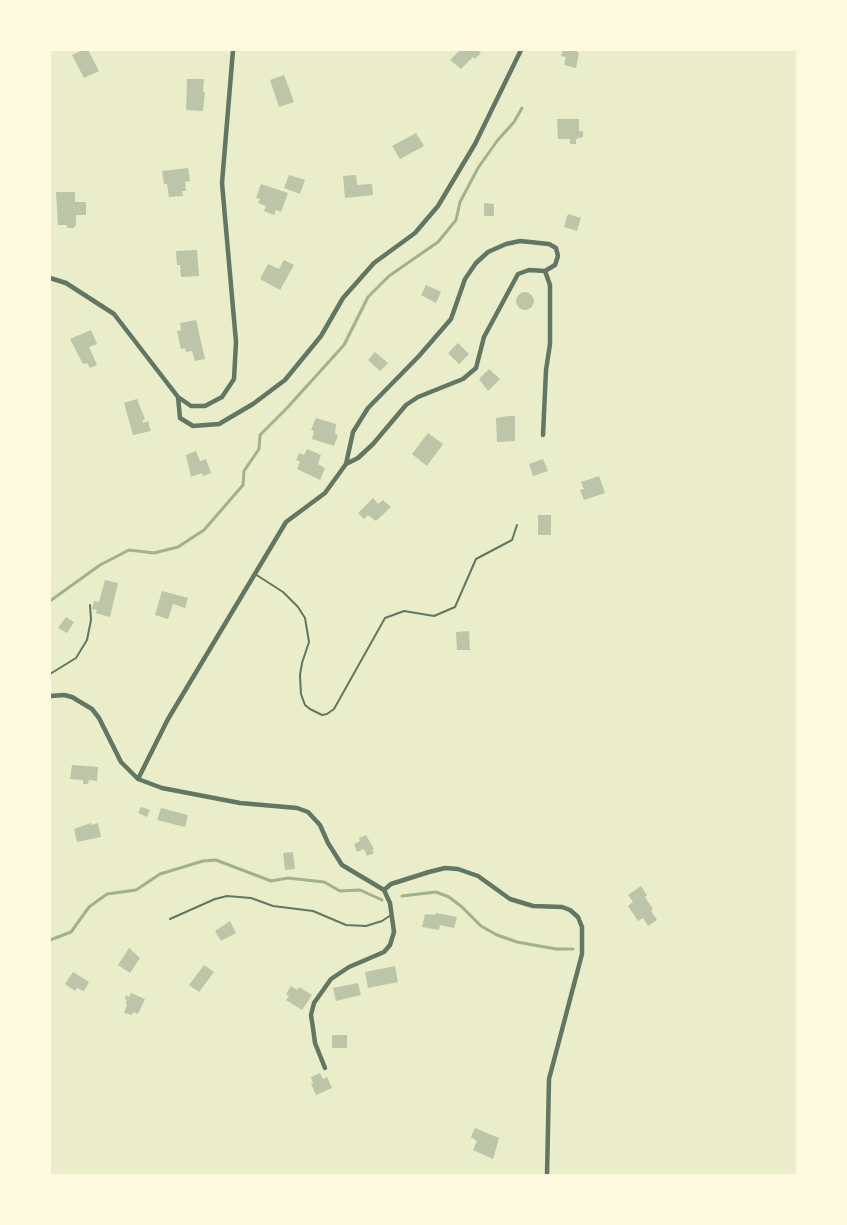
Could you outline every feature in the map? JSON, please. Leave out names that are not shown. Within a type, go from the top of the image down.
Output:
[{"type":"street","points":[[50,278],[66,283],[114,314],[178,398],[191,406],[205,406],[222,397],[234,379],[236,342],[222,183],[233,50]]},
{"type":"street","points":[[178,398],[180,417],[193,426],[219,424],[253,404],[285,380],[321,336],[343,298],[374,263],[415,233],[438,206],[475,144],[521,50]]},
{"type":"street","points":[[138,778],[168,720],[286,522],[325,493],[346,464],[353,432],[368,408],[419,356],[451,319],[465,279],[476,262],[488,252],[520,241],[549,244],[556,248],[558,256],[555,265],[545,271],[529,270],[518,273],[484,337],[476,368],[463,379],[418,397],[406,405],[373,444],[358,458],[346,464]]},
{"type":"street","points":[[543,435],[546,370],[550,344],[550,285],[545,271]]},
{"type":"street","points":[[50,696],[72,697],[92,709],[99,718],[121,762],[138,778],[162,788],[240,803],[297,808],[308,812],[320,825],[342,865],[384,890],[390,903],[394,932],[390,945],[384,951],[349,966],[331,979],[314,1003],[311,1015],[315,1043],[325,1068]]},
{"type":"street","points":[[384,890],[391,884],[429,872],[458,868],[478,876],[510,899],[533,906],[562,907],[578,917],[582,927],[582,954],[560,1031],[548,1086],[548,1176]]},
{"type":"lane","points":[[255,574],[283,592],[305,618],[309,642],[300,675],[301,694],[305,705],[322,715],[334,709],[385,618],[404,610],[434,616],[455,607],[476,559],[512,540],[517,525]]},
{"type":"lane","points":[[50,674],[76,658],[87,640],[91,620],[90,605]]},
{"type":"lane","points":[[170,919],[207,902],[227,896],[251,898],[273,906],[313,911],[346,925],[366,926],[382,921],[391,915]]},
{"type":"building","points":[[88,50],[99,71],[84,78],[72,55]]},
{"type":"building","points":[[460,50],[478,50],[481,53],[475,59],[473,57],[461,69],[450,60]]},
{"type":"building","points":[[563,50],[578,50],[576,68],[564,65],[566,57],[561,56]]},
{"type":"building","points":[[284,75],[294,102],[279,107],[270,80]]},
{"type":"building","points":[[187,79],[204,79],[203,111],[186,110]]},
{"type":"building","points":[[557,119],[579,119],[579,131],[583,131],[583,137],[576,139],[576,144],[570,144],[570,139],[558,139]]},
{"type":"building","points":[[416,133],[424,146],[400,159],[392,146]]},
{"type":"building","points":[[188,168],[190,181],[185,182],[186,191],[182,191],[183,196],[169,197],[162,171]]},
{"type":"building","points":[[289,175],[305,180],[300,194],[284,188]]},
{"type":"building","points":[[356,175],[357,185],[372,184],[373,195],[345,198],[343,176]]},
{"type":"building","points":[[261,184],[288,193],[281,212],[276,210],[274,215],[264,211],[266,206],[258,203],[260,199],[256,198]]},
{"type":"building","points":[[56,192],[75,192],[75,202],[86,202],[86,215],[76,215],[74,228],[58,225]]},
{"type":"building","points":[[484,203],[494,204],[494,216],[484,216]]},
{"type":"building","points":[[568,214],[581,218],[577,231],[564,227]]},
{"type":"building","points":[[197,250],[199,276],[181,277],[176,251]]},
{"type":"building","points":[[284,260],[294,265],[280,290],[260,279],[268,264],[279,269]]},
{"type":"building","points":[[426,285],[441,292],[436,303],[421,295]]},
{"type":"building","points":[[521,292],[529,292],[534,297],[532,308],[521,310],[516,305],[516,297]]},
{"type":"building","points":[[196,320],[205,359],[195,361],[192,351],[186,352],[185,348],[181,349],[177,331],[181,330],[180,323]]},
{"type":"building","points":[[91,330],[97,344],[89,347],[97,365],[90,368],[87,363],[83,364],[70,339]]},
{"type":"building","points":[[458,343],[469,354],[459,364],[448,353]]},
{"type":"building","points":[[375,352],[388,363],[380,371],[368,360]]},
{"type":"building","points":[[489,369],[500,379],[488,391],[479,379]]},
{"type":"building","points":[[137,399],[145,419],[143,423],[148,421],[151,431],[133,435],[124,403]]},
{"type":"building","points":[[515,416],[515,441],[497,442],[496,418]]},
{"type":"building","points":[[316,418],[336,424],[335,434],[338,435],[334,446],[312,439],[314,431],[311,430]]},
{"type":"building","points":[[428,433],[443,444],[427,466],[412,454]]},
{"type":"building","points":[[307,449],[321,455],[318,464],[325,468],[320,480],[297,469],[300,462],[296,460],[299,453],[304,455]]},
{"type":"building","points":[[196,451],[200,461],[206,459],[211,473],[191,477],[186,455]]},
{"type":"building","points":[[543,459],[548,471],[533,476],[529,464]]},
{"type":"building","points":[[599,476],[605,493],[584,500],[580,490],[584,489],[581,482]]},
{"type":"building","points":[[373,498],[378,504],[383,500],[391,507],[376,521],[368,515],[364,519],[358,513]]},
{"type":"building","points":[[538,515],[551,515],[551,535],[538,535]]},
{"type":"building","points":[[105,580],[118,583],[110,617],[96,613],[97,610],[92,609],[94,601],[99,602]]},
{"type":"building","points":[[162,591],[188,598],[185,608],[173,604],[168,619],[155,615]]},
{"type":"building","points":[[66,617],[74,622],[67,633],[58,628]]},
{"type":"building","points":[[469,631],[470,650],[457,650],[456,632]]},
{"type":"building","points":[[72,765],[98,767],[97,781],[89,780],[88,784],[83,784],[83,780],[70,779]]},
{"type":"building","points":[[141,807],[150,810],[147,817],[138,813]]},
{"type":"building","points":[[161,808],[188,815],[185,827],[157,820]]},
{"type":"building","points":[[91,823],[92,825],[98,823],[101,837],[77,842],[74,829]]},
{"type":"building","points":[[366,835],[374,849],[372,850],[374,853],[367,856],[364,849],[357,852],[354,844]]},
{"type":"building","points":[[293,852],[295,869],[285,870],[283,853]]},
{"type":"building","points":[[641,886],[657,920],[648,926],[643,918],[638,921],[628,906],[633,902],[628,895]]},
{"type":"building","points":[[436,913],[457,917],[454,928],[440,925],[439,930],[422,927],[425,914],[435,915]]},
{"type":"building","points":[[230,921],[236,933],[221,941],[215,931]]},
{"type":"building","points":[[129,948],[140,958],[130,973],[118,965]]},
{"type":"building","points":[[204,965],[214,972],[199,992],[189,985]]},
{"type":"building","points":[[395,966],[398,982],[368,988],[365,972]]},
{"type":"building","points":[[73,972],[89,982],[84,991],[77,988],[75,991],[65,984]]},
{"type":"building","points":[[358,983],[361,995],[336,1001],[333,988]]},
{"type":"building","points":[[291,986],[297,990],[299,987],[312,995],[302,1010],[286,1000],[289,996],[286,994]]},
{"type":"building","points":[[131,993],[145,999],[138,1014],[124,1013],[127,1005],[126,995],[129,997]]},
{"type":"building","points":[[332,1035],[347,1035],[347,1048],[332,1048]]},
{"type":"building","points":[[320,1073],[323,1079],[327,1077],[332,1088],[316,1095],[311,1084],[313,1083],[311,1077]]},
{"type":"building","points":[[475,1128],[499,1138],[493,1159],[473,1150],[477,1141],[471,1137]]},
{"type":"waterway","points":[[50,601],[100,565],[129,550],[154,553],[178,547],[204,530],[243,485],[244,471],[259,449],[260,435],[344,345],[368,297],[389,276],[438,242],[456,220],[460,202],[478,168],[514,122],[522,108]]},
{"type":"waterway","points":[[50,940],[71,932],[89,907],[107,894],[136,890],[160,874],[203,861],[216,860],[271,881],[288,878],[324,882],[340,891],[360,890],[382,900]]},
{"type":"waterway","points":[[402,896],[436,892],[449,897],[481,926],[497,935],[517,942],[556,949],[573,949]]}]
